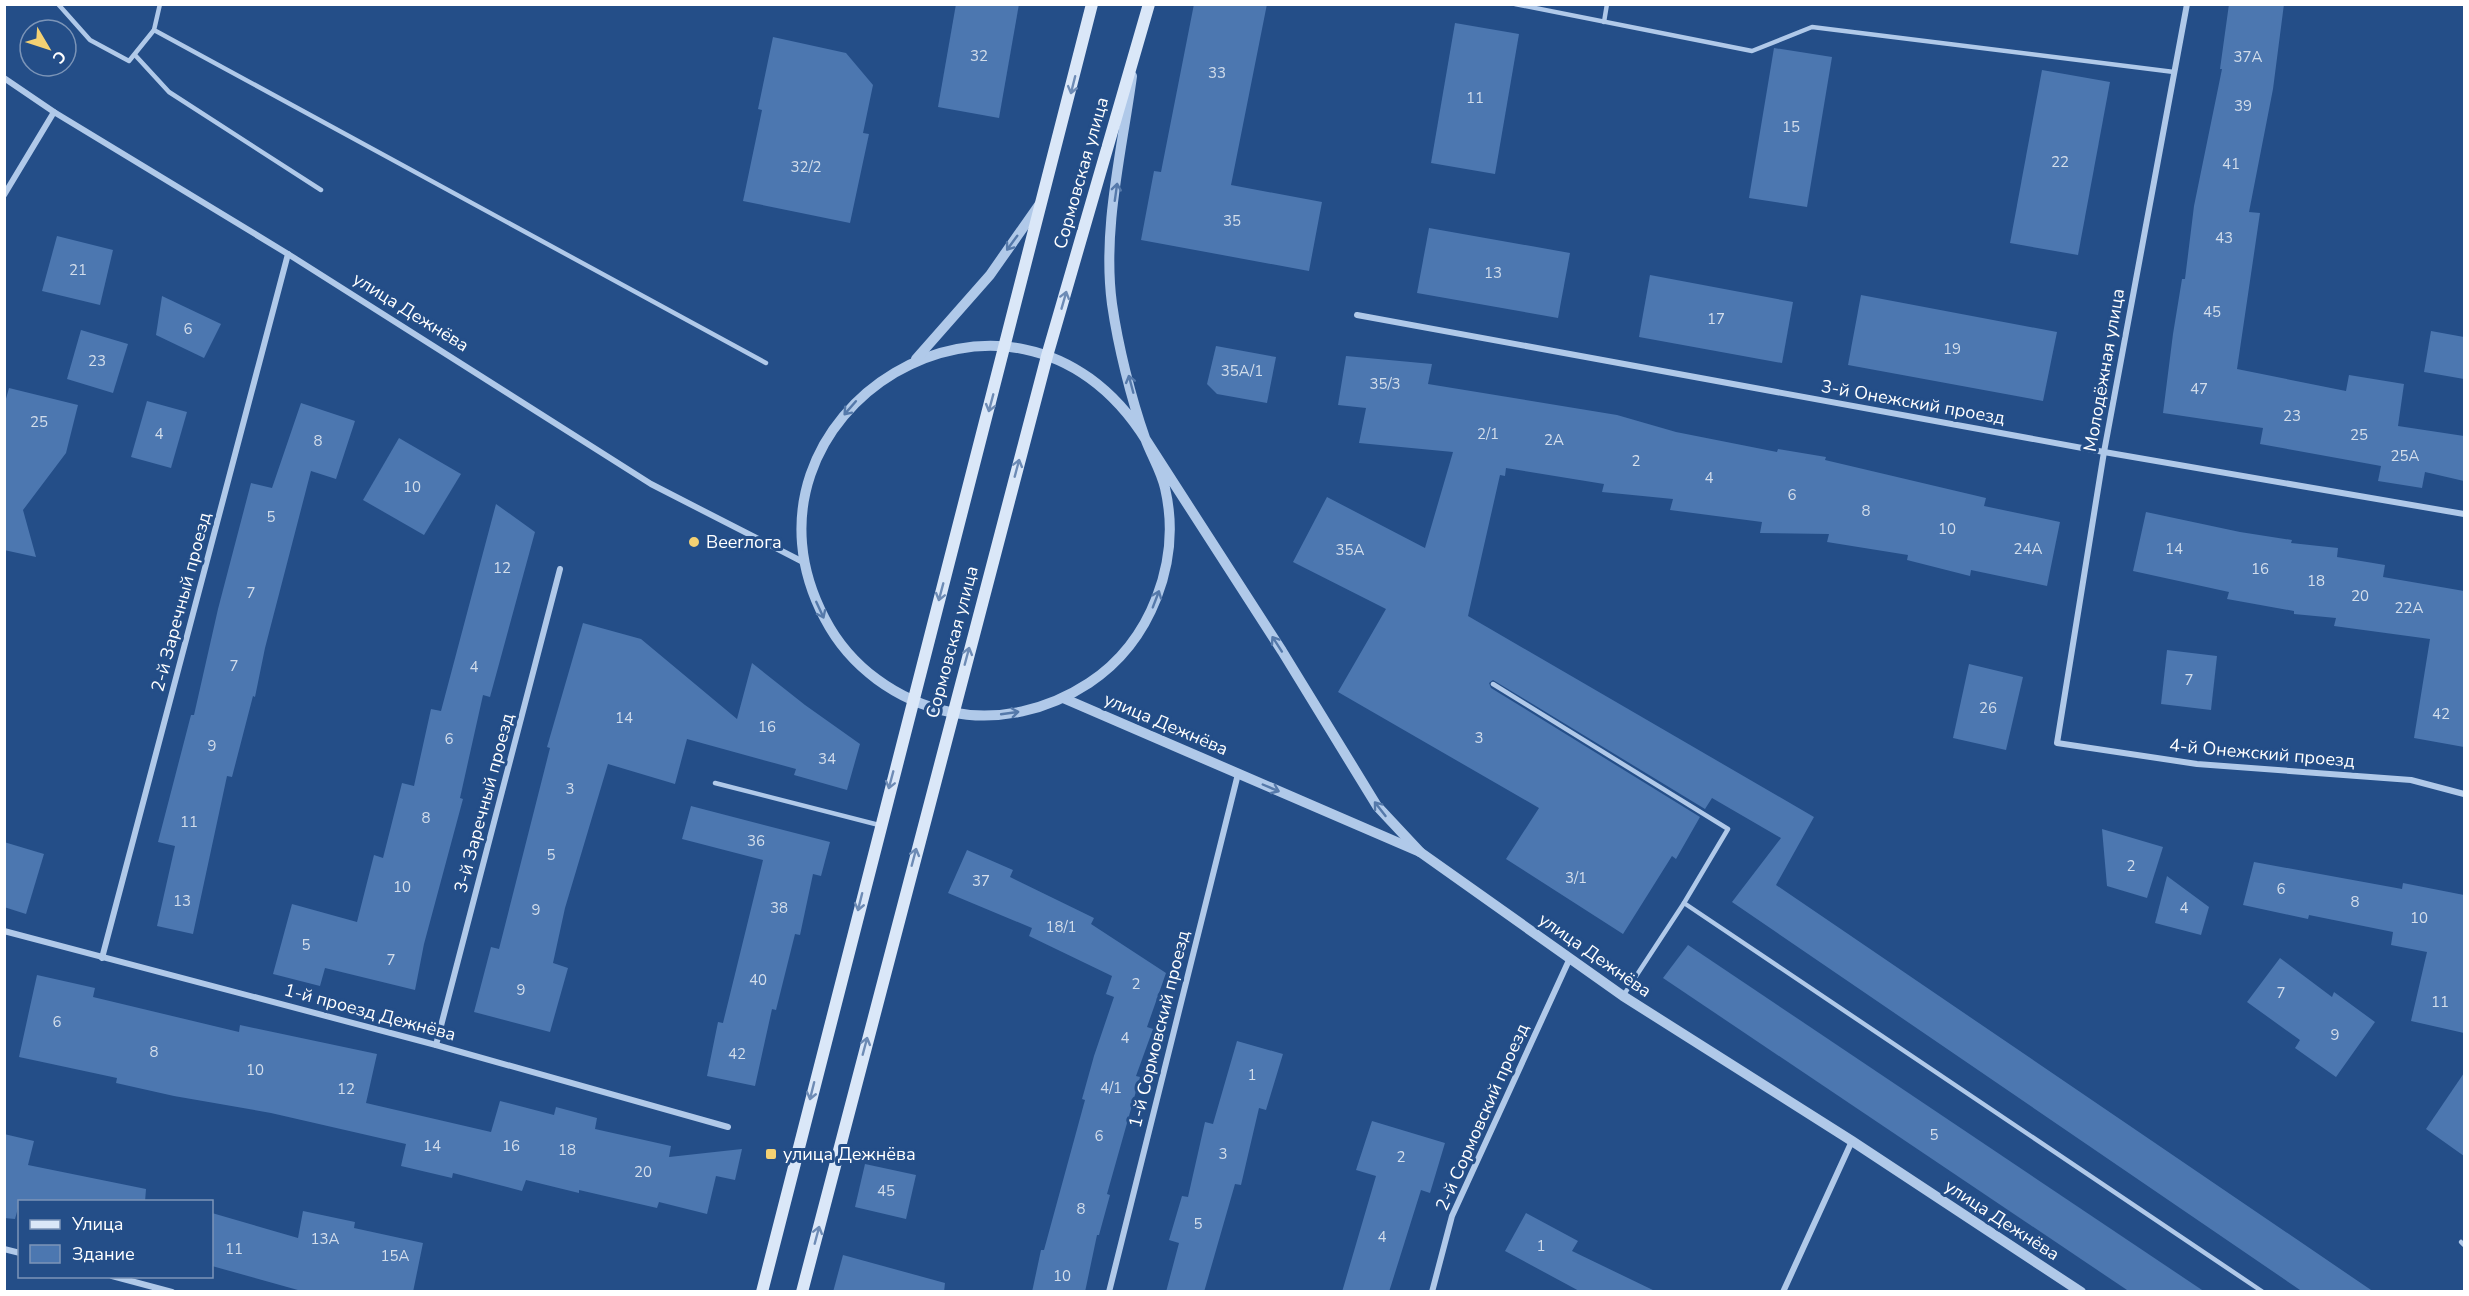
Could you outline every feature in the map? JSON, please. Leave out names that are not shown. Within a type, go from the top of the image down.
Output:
[{"type":"main road","name":"Сормовская улица","points":[[762,1292],[879,825],[1006,347],[1092,4]]},
{"type":"main road","name":"Сормовская улица","points":[[802,1292],[1047,356],[1149,4]]},
{"type":"street","name":"Молодёжная улица","points":[[2057,742],[2104,452],[2187,4]]},
{"type":"street","points":[[1136,48],[1108,250],[1113,307],[1146,440],[1166,490],[1170,525],[1167,561],[1158,596],[1142,627],[1120,656],[1093,680],[1063,698],[1015,713],[981,716],[952,712],[913,700],[878,680],[848,653],[836,637],[817,602],[805,563],[804,506],[820,452],[840,420],[859,399],[881,381],[914,362],[950,350],[1006,347],[1047,356],[1086,376],[1104,389],[1134,421],[1146,440],[1282,651],[1377,806],[1420,852]]},
{"type":"street","name":"улица Дежнёва","points":[[4,78],[54,112],[288,254],[651,484],[805,563]]},
{"type":"street","points":[[4,195],[54,112]]},
{"type":"street","points":[[914,362],[990,275],[1045,195]]},
{"type":"street","name":"2-й Заречный проезд","points":[[102,958],[288,254]]},
{"type":"street","name":"3-й Онежский проезд","points":[[1358,315],[2104,452],[2464,514]]},
{"type":"street","name":"3-й Заречный проезд","points":[[436,1045],[560,569]]},
{"type":"street","name":"улица Дежнёва","points":[[1063,698],[1420,852],[1623,996],[1852,1141],[2081,1292]]},
{"type":"street","name":"4-й Онежский проезд","points":[[2057,742],[2197,764],[2412,780],[2464,794]]},
{"type":"street","name":"1-й Сормовский проезд","points":[[1109,1292],[1238,774]]},
{"type":"street","name":"1-й проезд Дежнёва","points":[[4,931],[436,1045],[728,1127]]},
{"type":"street","name":"2-й Сормовский проезд","points":[[1432,1292],[1452,1216],[1570,958]]},
{"type":"street","points":[[1783,1292],[1852,1141]]},
{"type":"street","points":[[120,1278],[172,1292]]},
{"type":"lane","points":[[58,4],[90,40],[129,61],[154,30],[160,4]]},
{"type":"lane","points":[[1515,4],[1752,51],[1812,27],[2174,72]]},
{"type":"lane","points":[[1604,22],[1607,4]]},
{"type":"lane","points":[[154,30],[766,363]]},
{"type":"lane","points":[[135,55],[169,92],[321,190]]},
{"type":"lane","points":[[1492,684],[1728,829],[1684,903],[1623,996]]},
{"type":"lane","points":[[715,783],[879,825]]},
{"type":"lane","points":[[1684,903],[2263,1292]]},
{"type":"building","points":[[956,4],[1019,4],[999,118],[938,107]]},
{"type":"building","points":[[1194,4],[1267,4],[1231,185],[1322,202],[1309,271],[1141,240],[1154,171],[1161,172]]},
{"type":"building","points":[[2229,4],[2284,4],[2273,89],[2249,212],[2260,213],[2237,369],[2346,391],[2349,375],[2404,384],[2398,426],[2464,436],[2464,481],[2425,472],[2422,488],[2378,481],[2381,466],[2260,444],[2263,428],[2163,413],[2182,279],[2185,279],[2194,206],[2222,69],[2220,69]]},
{"type":"building","points":[[1455,23],[1519,34],[1495,174],[1431,163]]},
{"type":"building","points":[[773,37],[846,53],[873,85],[863,133],[869,134],[850,223],[743,201],[762,110],[758,109]]},
{"type":"building","points":[[1774,48],[1832,57],[1807,207],[1749,198]]},
{"type":"building","points":[[2042,70],[2110,82],[2078,255],[2010,243]]},
{"type":"building","points":[[1429,228],[1570,253],[1558,318],[1417,293]]},
{"type":"building","points":[[57,236],[113,250],[100,305],[42,291]]},
{"type":"building","points":[[1650,275],[1793,302],[1782,363],[1639,337]]},
{"type":"building","points":[[1861,295],[2057,332],[2043,401],[1848,365]]},
{"type":"building","points":[[162,296],[221,324],[204,358],[156,335]]},
{"type":"building","points":[[81,330],[128,344],[113,393],[67,379]]},
{"type":"building","points":[[2431,331],[2464,337],[2464,379],[2424,372]]},
{"type":"building","points":[[1216,346],[1276,357],[1267,403],[1217,394],[1207,384]]},
{"type":"building","points":[[1346,356],[1432,364],[1428,384],[1617,415],[1676,432],[1777,452],[1778,449],[1826,457],[1825,460],[1986,498],[1984,506],[2060,522],[2047,586],[1971,570],[1970,576],[1907,560],[1908,555],[1827,542],[1829,534],[1760,533],[1762,522],[1670,510],[1673,499],[1602,492],[1604,484],[1506,468],[1505,476],[1500,475],[1468,616],[1814,817],[1776,885],[2374,1292],[2303,1292],[1732,902],[1781,838],[1712,798],[1705,809],[1493,680],[1489,683],[1491,688],[1700,817],[1676,859],[1672,856],[1623,934],[1506,859],[1539,808],[1338,692],[1386,609],[1293,562],[1327,497],[1425,548],[1453,452],[1359,443],[1366,408],[1338,405]]},
{"type":"building","points":[[9,388],[78,405],[66,453],[23,510],[36,557],[4,550],[4,406]]},
{"type":"building","points":[[147,401],[187,412],[171,468],[131,457]]},
{"type":"building","points":[[301,403],[355,421],[336,479],[311,471],[265,648],[255,697],[253,696],[232,777],[227,776],[193,934],[157,926],[175,846],[158,842],[191,715],[194,715],[218,609],[251,483],[272,488]]},
{"type":"building","points":[[399,438],[461,474],[424,535],[363,500]]},
{"type":"building","points":[[496,504],[535,532],[490,697],[483,695],[460,798],[463,799],[424,944],[415,990],[325,968],[320,986],[273,974],[292,904],[357,922],[374,855],[383,858],[402,783],[414,786],[431,709],[441,711]]},
{"type":"building","points":[[2146,512],[2240,532],[2292,540],[2291,543],[2338,548],[2337,557],[2385,565],[2383,577],[2464,591],[2464,747],[2414,738],[2430,639],[2334,626],[2336,618],[2294,614],[2294,611],[2227,599],[2229,592],[2133,571]]},
{"type":"building","points":[[583,623],[641,639],[737,719],[752,663],[805,705],[860,744],[847,790],[794,775],[796,769],[687,739],[675,784],[608,764],[565,908],[553,963],[568,968],[550,1032],[474,1012],[491,947],[499,949],[550,748],[547,747]]},
{"type":"building","points":[[2167,650],[2217,656],[2211,710],[2161,704]]},
{"type":"building","points":[[1969,664],[2023,677],[2006,750],[1953,738]]},
{"type":"building","points":[[691,806],[830,842],[821,876],[813,874],[800,935],[795,934],[776,1010],[772,1009],[755,1086],[707,1076],[718,1022],[723,1023],[763,860],[682,839]]},
{"type":"building","points":[[2102,829],[2163,847],[2147,898],[2107,886]]},
{"type":"building","points":[[4,842],[44,854],[26,914],[4,907]]},
{"type":"building","points":[[967,850],[1013,870],[1010,877],[1094,918],[1091,924],[1166,973],[1147,1027],[1153,1029],[1136,1076],[1140,1077],[1107,1194],[1110,1195],[1099,1235],[1097,1235],[1085,1292],[1032,1292],[1041,1250],[1044,1250],[1085,1100],[1082,1099],[1114,997],[1106,994],[1112,976],[1029,936],[1032,928],[948,893]]},
{"type":"building","points":[[2254,862],[2402,889],[2403,883],[2464,895],[2464,1033],[2411,1021],[2427,952],[2391,945],[2393,932],[2309,915],[2308,919],[2243,905]]},
{"type":"building","points":[[2167,876],[2209,907],[2201,935],[2155,923]]},
{"type":"building","points":[[1688,945],[2205,1292],[2130,1292],[1663,978]]},
{"type":"building","points":[[2280,958],[2332,997],[2334,992],[2375,1022],[2336,1077],[2295,1048],[2300,1040],[2247,1002]]},
{"type":"building","points":[[37,975],[95,988],[93,997],[239,1032],[240,1025],[377,1054],[366,1103],[491,1132],[500,1101],[554,1115],[556,1107],[597,1118],[595,1129],[671,1146],[669,1157],[742,1149],[735,1180],[716,1176],[707,1214],[659,1202],[657,1208],[526,1180],[522,1191],[453,1173],[452,1178],[401,1166],[406,1144],[271,1113],[116,1083],[117,1078],[19,1057]]},
{"type":"building","points":[[1237,1041],[1283,1054],[1266,1110],[1259,1108],[1241,1185],[1235,1184],[1204,1292],[1166,1292],[1179,1243],[1169,1240],[1182,1196],[1188,1197],[1205,1122],[1213,1124]]},
{"type":"building","points":[[2464,1073],[2464,1156],[2426,1129]]},
{"type":"building","points":[[1372,1121],[1445,1143],[1430,1193],[1421,1190],[1389,1292],[1342,1292],[1376,1176],[1356,1170]]},
{"type":"building","points":[[4,1134],[34,1141],[28,1165],[146,1189],[145,1200],[18,1200],[15,1219],[4,1218]]},
{"type":"building","points":[[865,1164],[916,1175],[906,1219],[855,1207]]},
{"type":"building","points":[[303,1211],[355,1222],[354,1228],[423,1243],[413,1292],[305,1292],[213,1266],[213,1213],[298,1238]]},
{"type":"building","points":[[1526,1213],[1578,1241],[1572,1251],[1657,1292],[1581,1292],[1505,1251]]},
{"type":"building","points":[[843,1255],[945,1283],[944,1292],[833,1292]]},
{"type":"place","name":"Beerлога","points":[[694,542]]},
{"type":"place","name":"улица Дежнёва","points":[[771,1154]]}]
